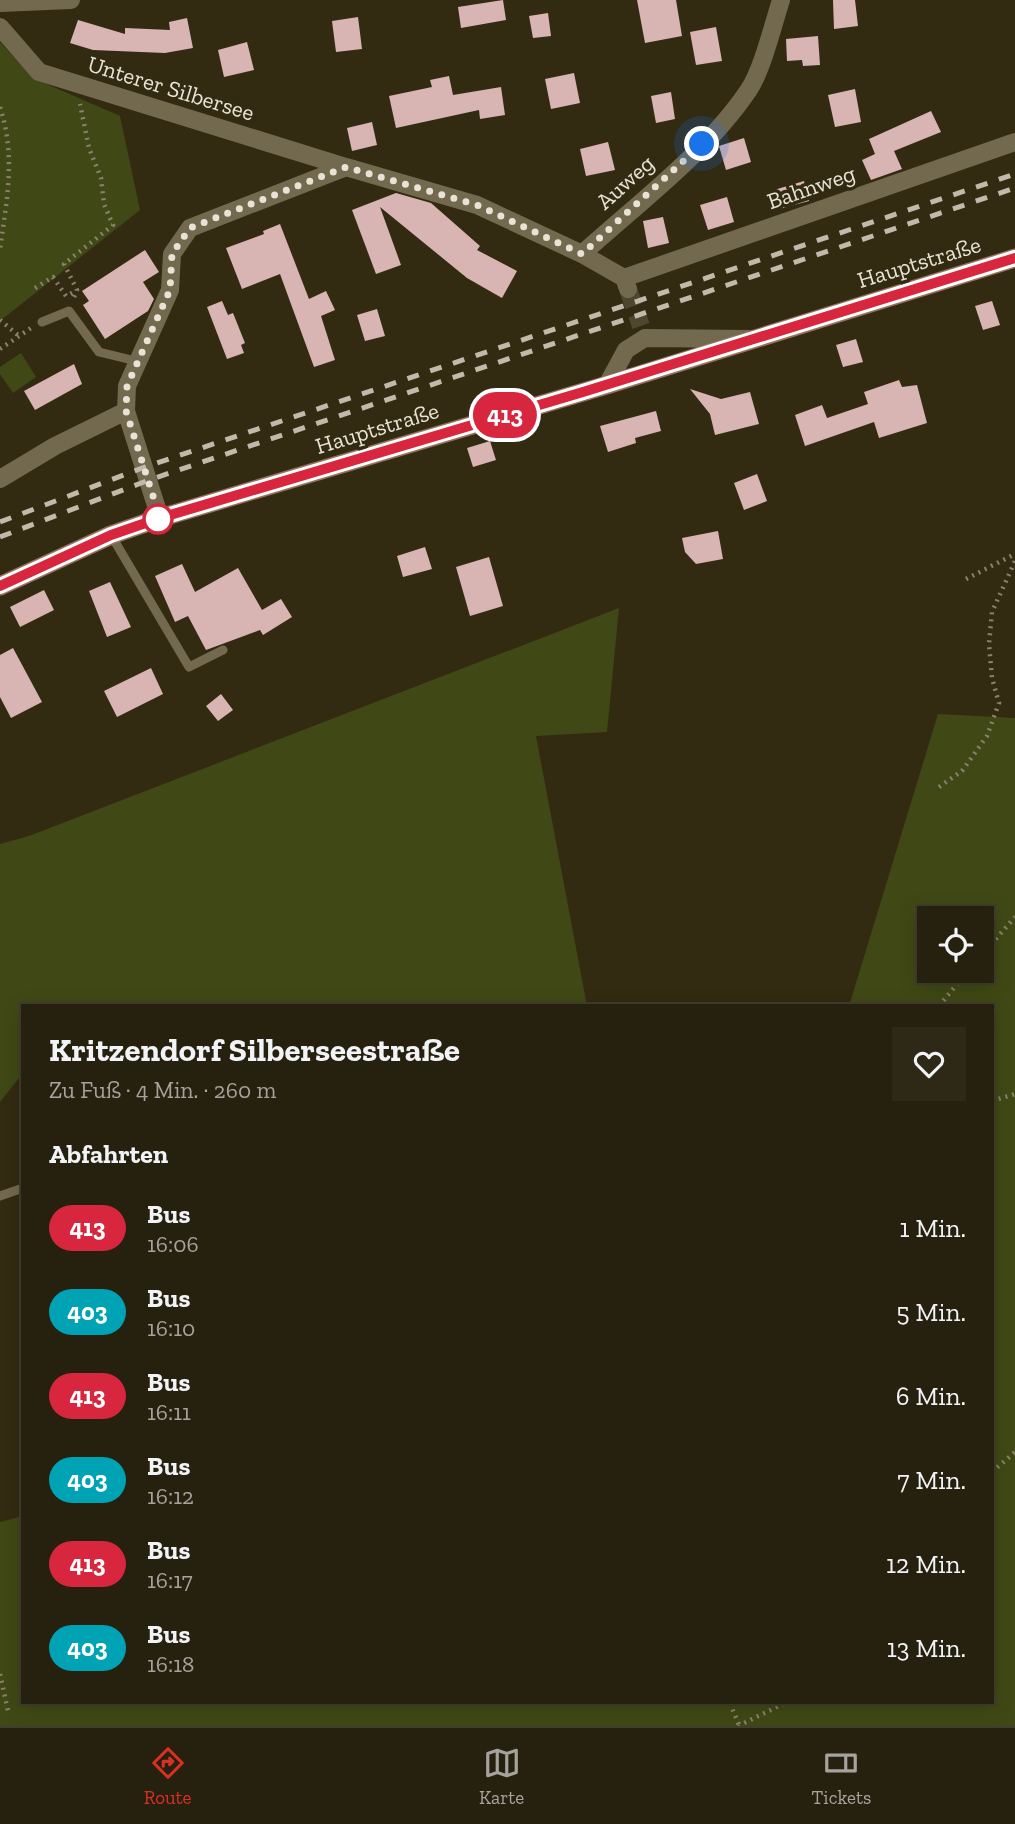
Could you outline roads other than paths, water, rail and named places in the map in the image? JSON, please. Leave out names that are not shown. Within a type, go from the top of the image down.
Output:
[{"type":"main road","name":"Hauptstraße","points":[[0,586],[111,535],[160,518],[607,385],[1015,258]]},
{"type":"street","points":[[0,3],[71,0]]},
{"type":"street","name":"Auweg","points":[[582,254],[684,162],[719,126],[749,89],[781,0]]},
{"type":"street","name":"Unterer Silbersee","points":[[0,27],[39,72],[76,86],[131,100],[477,205],[582,254],[626,284]]},
{"type":"street","name":"Bahnweg","points":[[626,284],[1015,142]]},
{"type":"street","points":[[160,518],[126,411],[127,386],[170,290],[172,254],[190,228],[346,167]]},
{"type":"street","points":[[607,385],[626,350],[643,332],[753,339]]},
{"type":"street","points":[[0,479],[55,446],[126,411]]},
{"type":"lane","points":[[43,322],[69,311],[99,352],[136,361]]},
{"type":"lane","points":[[111,535],[189,667],[223,650]]},
{"type":"lane","points":[[0,1196],[21,1189]]},
{"type":"tunnel","points":[[628,289],[641,326]]},
{"type":"railway","points":[[0,522],[145,467],[1015,174]]},
{"type":"railway","points":[[0,537],[149,480],[1015,188]]}]
